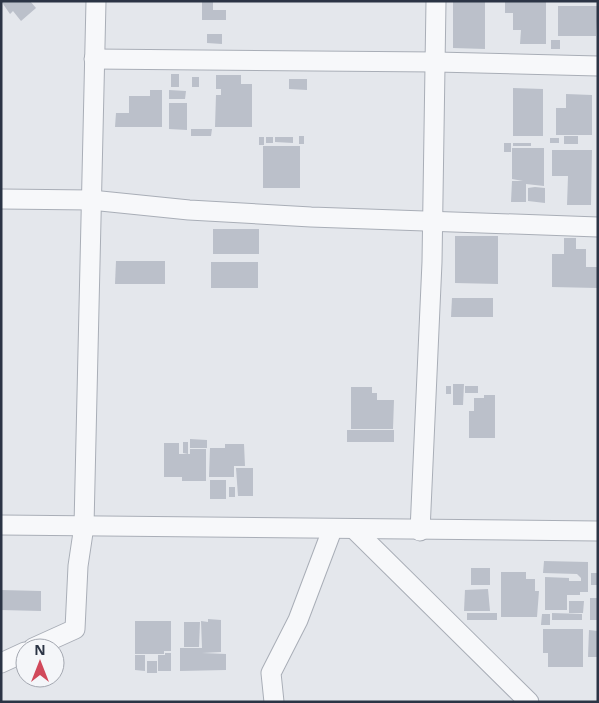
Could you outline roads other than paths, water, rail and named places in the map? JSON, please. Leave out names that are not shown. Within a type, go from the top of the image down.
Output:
[{"type":"street","points":[[55,638],[75,629],[78,566],[84,526],[96,1]]},
{"type":"street","points":[[420,531],[433,220],[436,1]]},
{"type":"street","points":[[94,59],[436,62],[598,66]]},
{"type":"street","points":[[1,199],[91,200],[189,210],[598,227]]},
{"type":"street","points":[[1,526],[598,531]]},
{"type":"street","points":[[274,702],[271,673],[298,620],[332,530]]},
{"type":"street","points":[[356,530],[529,702]]},
{"type":"street","points":[[1,663],[15,657]]}]
